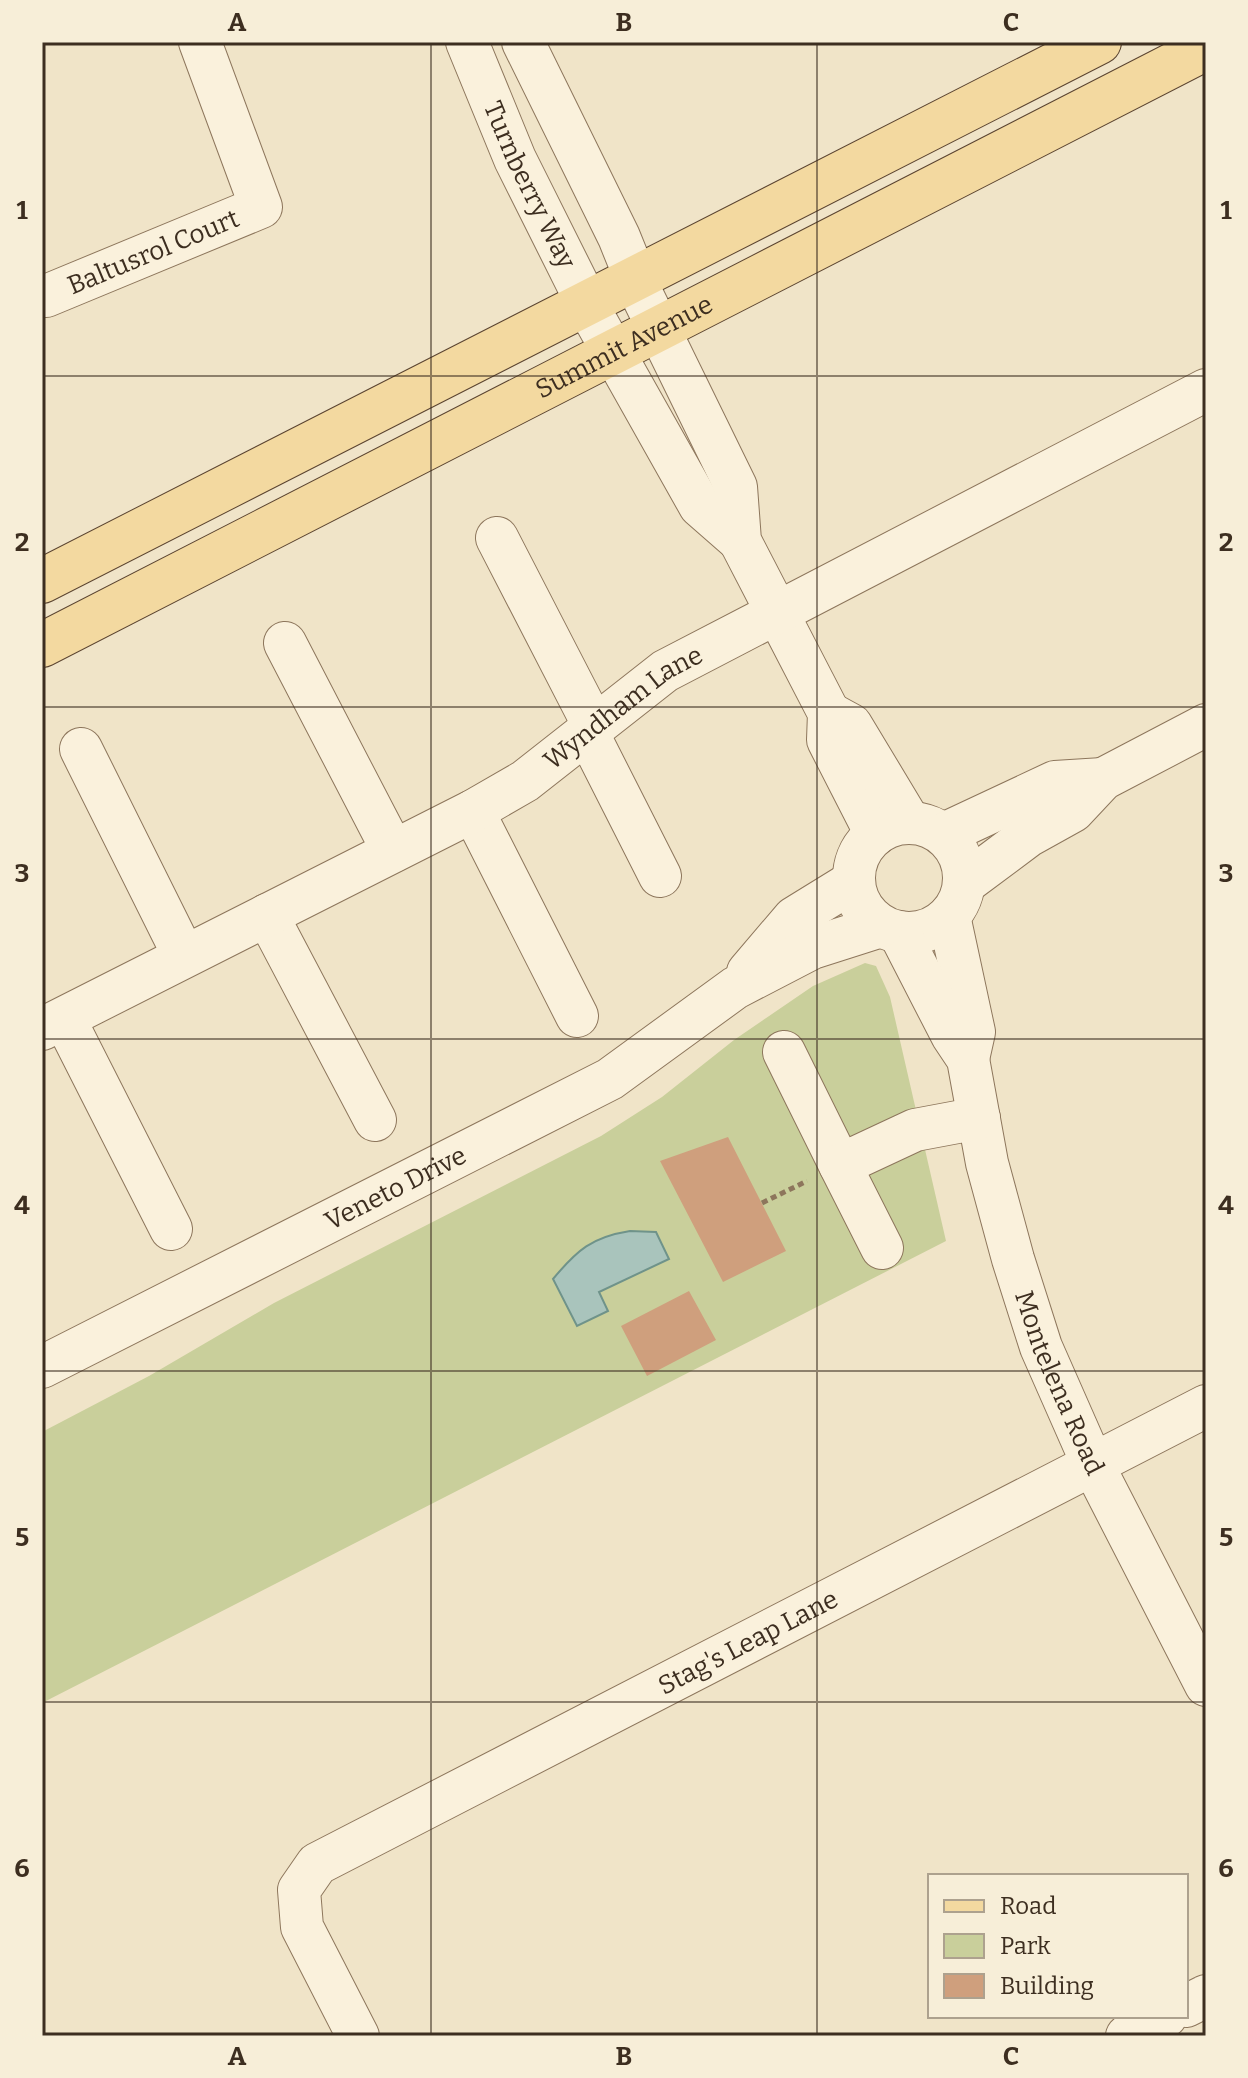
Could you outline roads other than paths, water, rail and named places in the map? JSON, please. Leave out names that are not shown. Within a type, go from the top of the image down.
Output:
[{"type":"main road","name":"Summit Avenue","points":[[42,645],[1099,42]]},
{"type":"main road","name":"Summit Avenue","points":[[645,302],[1206,48]]},
{"type":"main road","name":"Summit Avenue","points":[[42,581],[599,326]]},
{"type":"street","name":"Baltusrol Court","points":[[46,296],[261,207],[200,42]]},
{"type":"street","name":"Turnberry Way","points":[[467,42],[515,159],[599,326]]},
{"type":"street","name":"Turnberry Way","points":[[523,42],[619,237],[645,302]]},
{"type":"street","points":[[645,302],[736,487],[740,541],[829,713],[828,740],[910,830],[960,856],[957,899]]},
{"type":"street","points":[[599,326],[700,506],[740,541]]},
{"type":"street","name":"Wyndham Lane","points":[[53,1024],[473,811],[525,781],[665,671],[1206,390]]},
{"type":"street","points":[[497,538],[660,876]]},
{"type":"street","points":[[285,643],[393,851]]},
{"type":"street","points":[[1103,779],[1055,782],[910,830],[859,855],[854,881],[865,911],[890,929],[926,931],[1028,836],[1073,811],[1103,779],[1206,725]]},
{"type":"street","points":[[81,749],[184,956]]},
{"type":"street","points":[[473,811],[577,1016]]},
{"type":"street","name":"Veneto Drive","points":[[735,988],[794,918],[854,881]]},
{"type":"street","name":"Montelena Road","points":[[957,899],[974,1032],[968,1059],[987,1163],[1036,1332],[1093,1465],[1206,1685]]},
{"type":"street","points":[[267,915],[375,1120]]},
{"type":"street","name":"Montelena Road","points":[[890,929],[968,1059]]},
{"type":"street","name":"Veneto Drive","points":[[42,1367],[610,1079],[735,988],[812,948],[890,929]]},
{"type":"street","points":[[53,1024],[171,1229]]},
{"type":"street","points":[[784,1052],[882,1248]]},
{"type":"street","points":[[840,1165],[915,1130],[979,1118]]},
{"type":"street","name":"Stag's Leap Lane","points":[[358,2036],[302,1927],[299,1890],[317,1864],[1206,1406]]},
{"type":"street","points":[[1188,2005],[1206,1996]]},
{"type":"street","points":[[1127,2036],[1162,2018]]},
{"type":"water","points":[[630,1231],[656,1232],[669,1259],[599,1292],[608,1311],[577,1326],[553,1279],[586,1246]]}]
